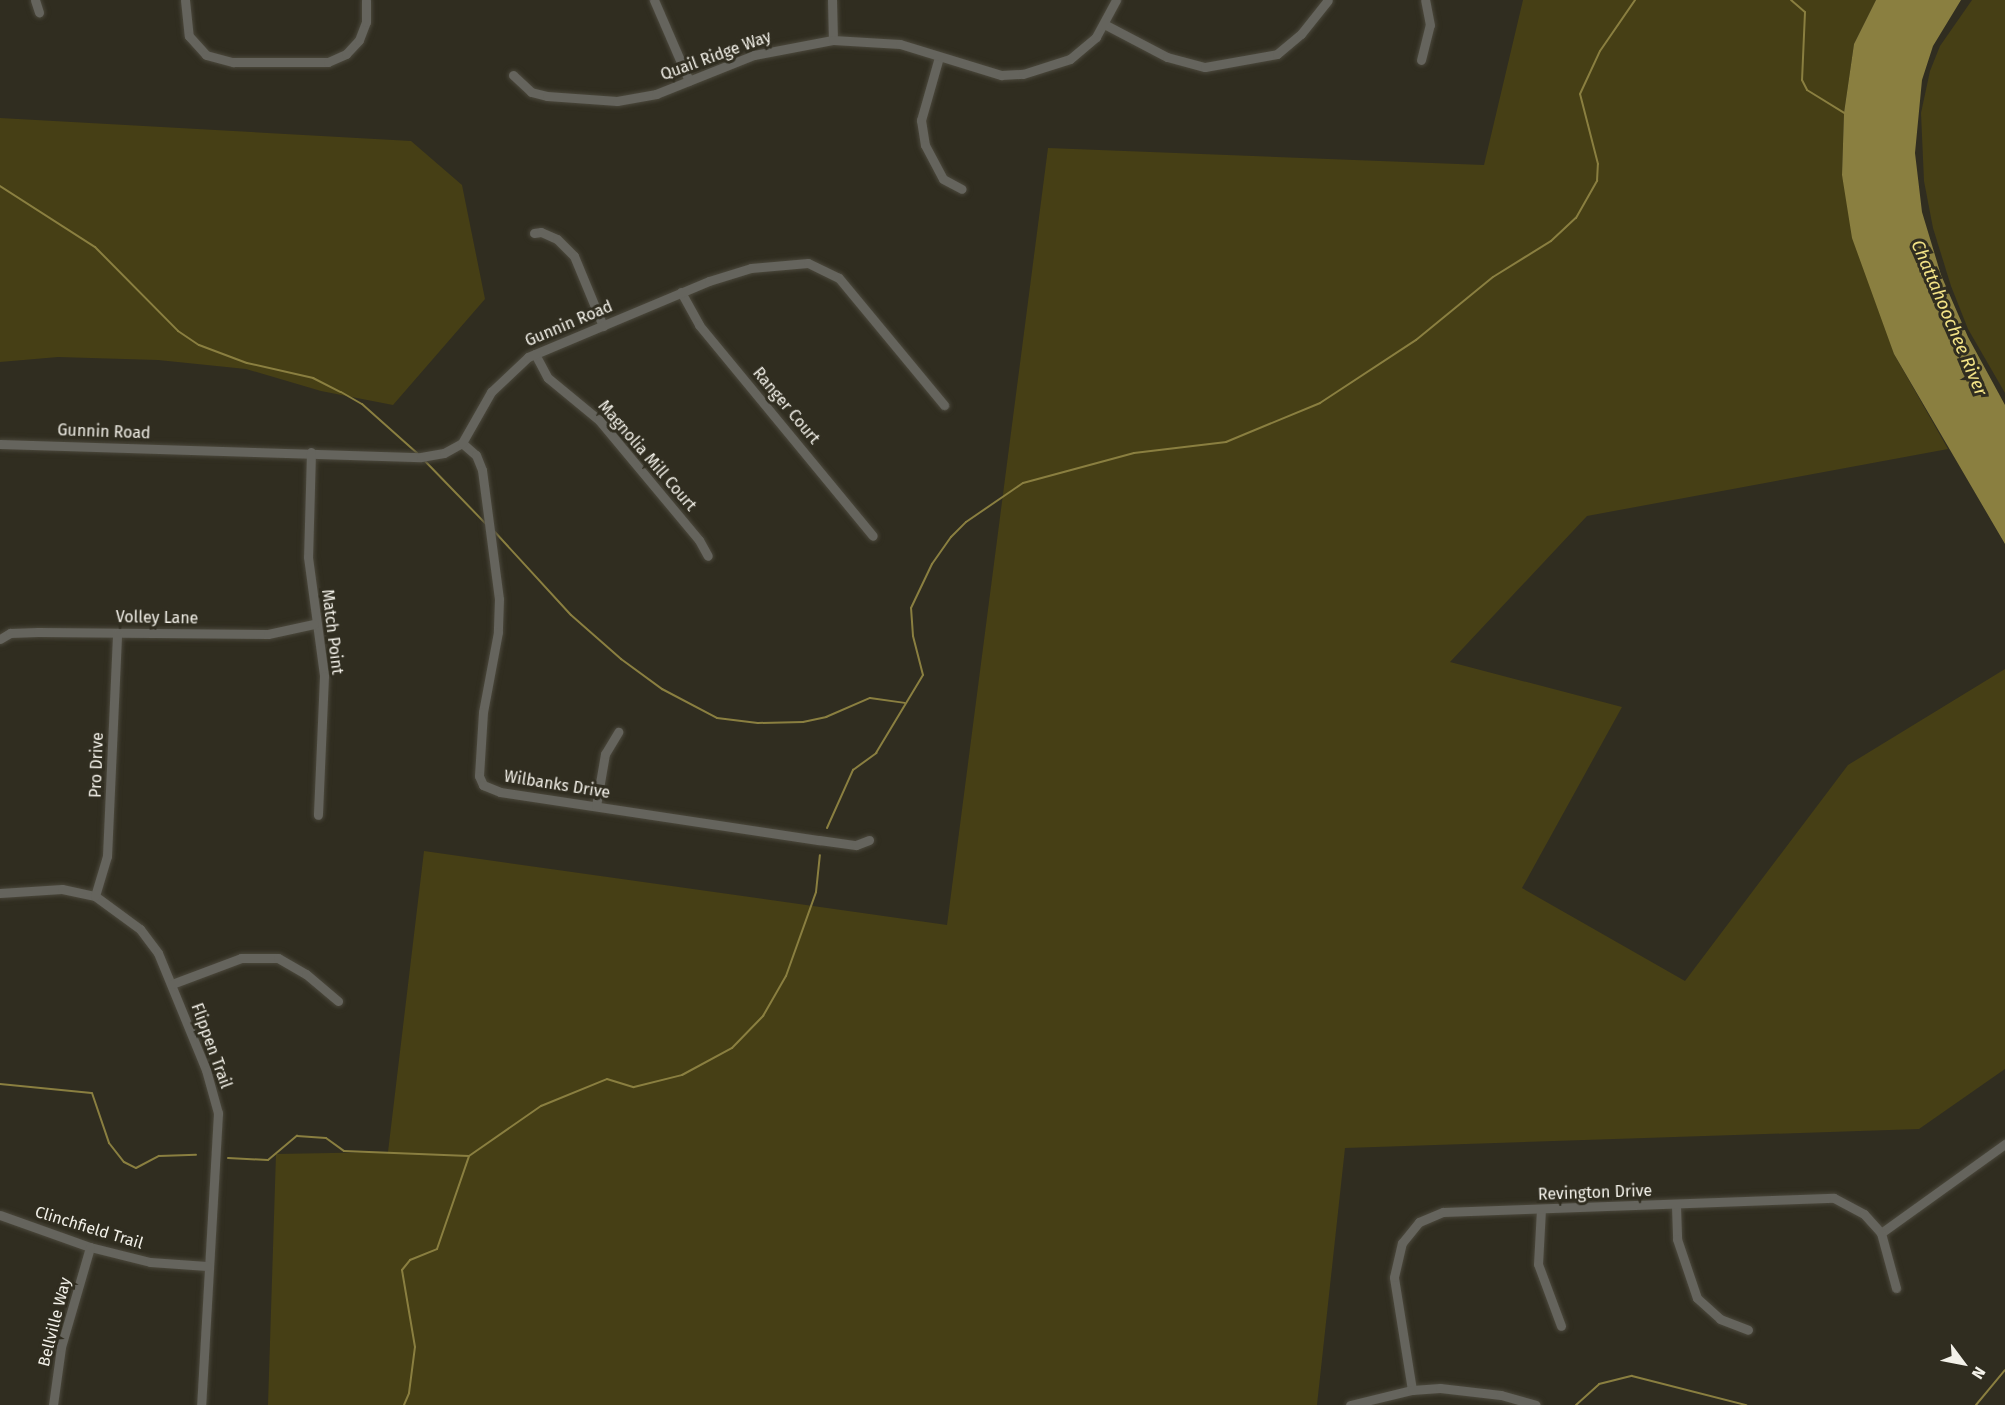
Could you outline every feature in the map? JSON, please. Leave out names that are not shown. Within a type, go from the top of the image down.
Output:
[{"type":"street","points":[[35,0],[39,12]]},
{"type":"street","points":[[185,0],[189,36],[206,55],[233,62],[328,62],[345,54],[359,40],[366,22],[366,0]]},
{"type":"street","points":[[654,0],[689,81]]},
{"type":"street","points":[[832,0],[833,40]]},
{"type":"street","name":"Quail Ridge Way","points":[[513,75],[531,92],[592,102],[636,99],[754,55],[833,40],[900,44],[1001,75],[1023,74],[1070,59],[1104,24],[1116,0]]},
{"type":"street","points":[[1104,24],[1167,57],[1205,67],[1277,54],[1302,34],[1328,0]]},
{"type":"street","points":[[1421,60],[1430,25],[1425,0]]},
{"type":"street","points":[[939,57],[921,120],[925,145],[943,179],[962,189]]},
{"type":"street","points":[[534,233],[541,232],[557,238],[574,256],[603,326]]},
{"type":"street","name":"Gunnin Road","points":[[0,444],[421,457],[454,450],[462,443],[491,392],[507,373],[535,354],[681,292],[751,268],[808,263],[839,278],[944,405]]},
{"type":"street","name":"Ranger Court","points":[[681,292],[699,325],[873,536]]},
{"type":"street","name":"Magnolia Mill Court","points":[[535,354],[548,378],[599,420],[699,540],[708,556]]},
{"type":"street","name":"Wilbanks Drive","points":[[462,443],[476,455],[482,470],[500,599],[498,632],[483,712],[479,776],[483,785],[500,792],[856,845],[869,840]]},
{"type":"street","name":"Match Point","points":[[311,452],[308,557],[314,624],[324,676],[318,815]]},
{"type":"street","name":"Volley Lane","points":[[0,639],[10,633],[268,634],[314,624]]},
{"type":"street","name":"Pro Drive","points":[[95,896],[107,856],[117,633]]},
{"type":"street","points":[[596,806],[605,754],[618,732]]},
{"type":"street","name":"Flippen Trail","points":[[0,893],[62,889],[95,896],[140,929],[158,953],[206,1070],[218,1113],[207,1266],[201,1405]]},
{"type":"street","points":[[172,984],[241,958],[278,958],[306,974],[338,1001]]},
{"type":"street","points":[[1881,1233],[2005,1144]]},
{"type":"street","name":"Revington Drive","points":[[1412,1390],[1394,1277],[1402,1243],[1419,1222],[1443,1212],[1676,1206],[1834,1198],[1864,1214],[1881,1233],[1896,1288]]},
{"type":"street","points":[[1676,1206],[1677,1239],[1697,1298],[1720,1319],[1748,1330]]},
{"type":"street","points":[[1541,1209],[1538,1264],[1561,1326]]},
{"type":"street","name":"Clinchfield Trail","points":[[0,1215],[90,1247],[150,1262],[207,1266]]},
{"type":"street","name":"Bellville Way","points":[[53,1405],[61,1347],[90,1247]]},
{"type":"street","points":[[1350,1405],[1412,1390],[1470,1390],[1536,1405]]},
{"type":"shaded area","points":[[1523,0],[1876,0],[1854,44],[1844,113],[1842,175],[1894,354],[1948,449],[1587,516],[1450,662],[1622,707],[1522,888],[1685,981],[1848,765],[2005,669],[2005,1069],[1919,1129],[1345,1148],[1317,1405],[268,1405],[276,1154],[388,1152],[424,851],[947,925],[1048,148],[1484,165]]},
{"type":"shaded area","points":[[1972,0],[2005,0],[2005,393],[1968,329],[1951,286],[1933,228],[1924,181],[1921,113],[1930,71],[1940,46]]},
{"type":"shaded area","points":[[0,118],[411,141],[462,185],[485,299],[393,405],[321,391],[246,369],[158,360],[58,357],[0,362]]},
{"type":"water","name":"Chattahoochee River","points":[[1876,0],[1961,0],[1933,46],[1922,80],[1915,153],[1922,212],[1941,275],[1968,337],[2005,405],[2005,544],[1894,354],[1852,238],[1842,175],[1844,113],[1854,44]]},
{"type":"waterway","points":[[827,828],[853,770],[876,753],[923,675],[913,636],[911,608],[932,564],[951,537],[966,522],[1023,483],[1134,453],[1226,442],[1320,403],[1416,340],[1493,277],[1551,241],[1576,218],[1597,181],[1598,164],[1580,94],[1600,51],[1635,0]]},
{"type":"waterway","points":[[1791,0],[1805,12],[1802,80],[1807,90],[1846,114]]},
{"type":"waterway","points":[[0,186],[95,247],[178,331],[199,345],[247,363],[313,378],[362,404],[417,453]]},
{"type":"waterway","points":[[423,459],[486,524]]},
{"type":"waterway","points":[[493,530],[571,615],[621,659],[662,689],[717,718],[758,723],[803,722],[826,717],[870,698],[905,703]]},
{"type":"waterway","points":[[404,1405],[409,1393],[415,1347],[402,1270],[410,1260],[437,1249],[469,1156],[541,1106],[607,1079],[634,1087],[682,1075],[732,1048],[763,1016],[786,976],[816,892],[820,855]]},
{"type":"waterway","points":[[0,1084],[92,1093],[109,1143],[124,1162],[136,1168],[159,1156],[196,1155]]},
{"type":"waterway","points":[[228,1158],[268,1160],[297,1136],[326,1138],[344,1151],[469,1156]]},
{"type":"waterway","points":[[1976,1405],[2005,1370]]},
{"type":"waterway","points":[[1576,1405],[1599,1384],[1632,1376],[1746,1405]]}]
